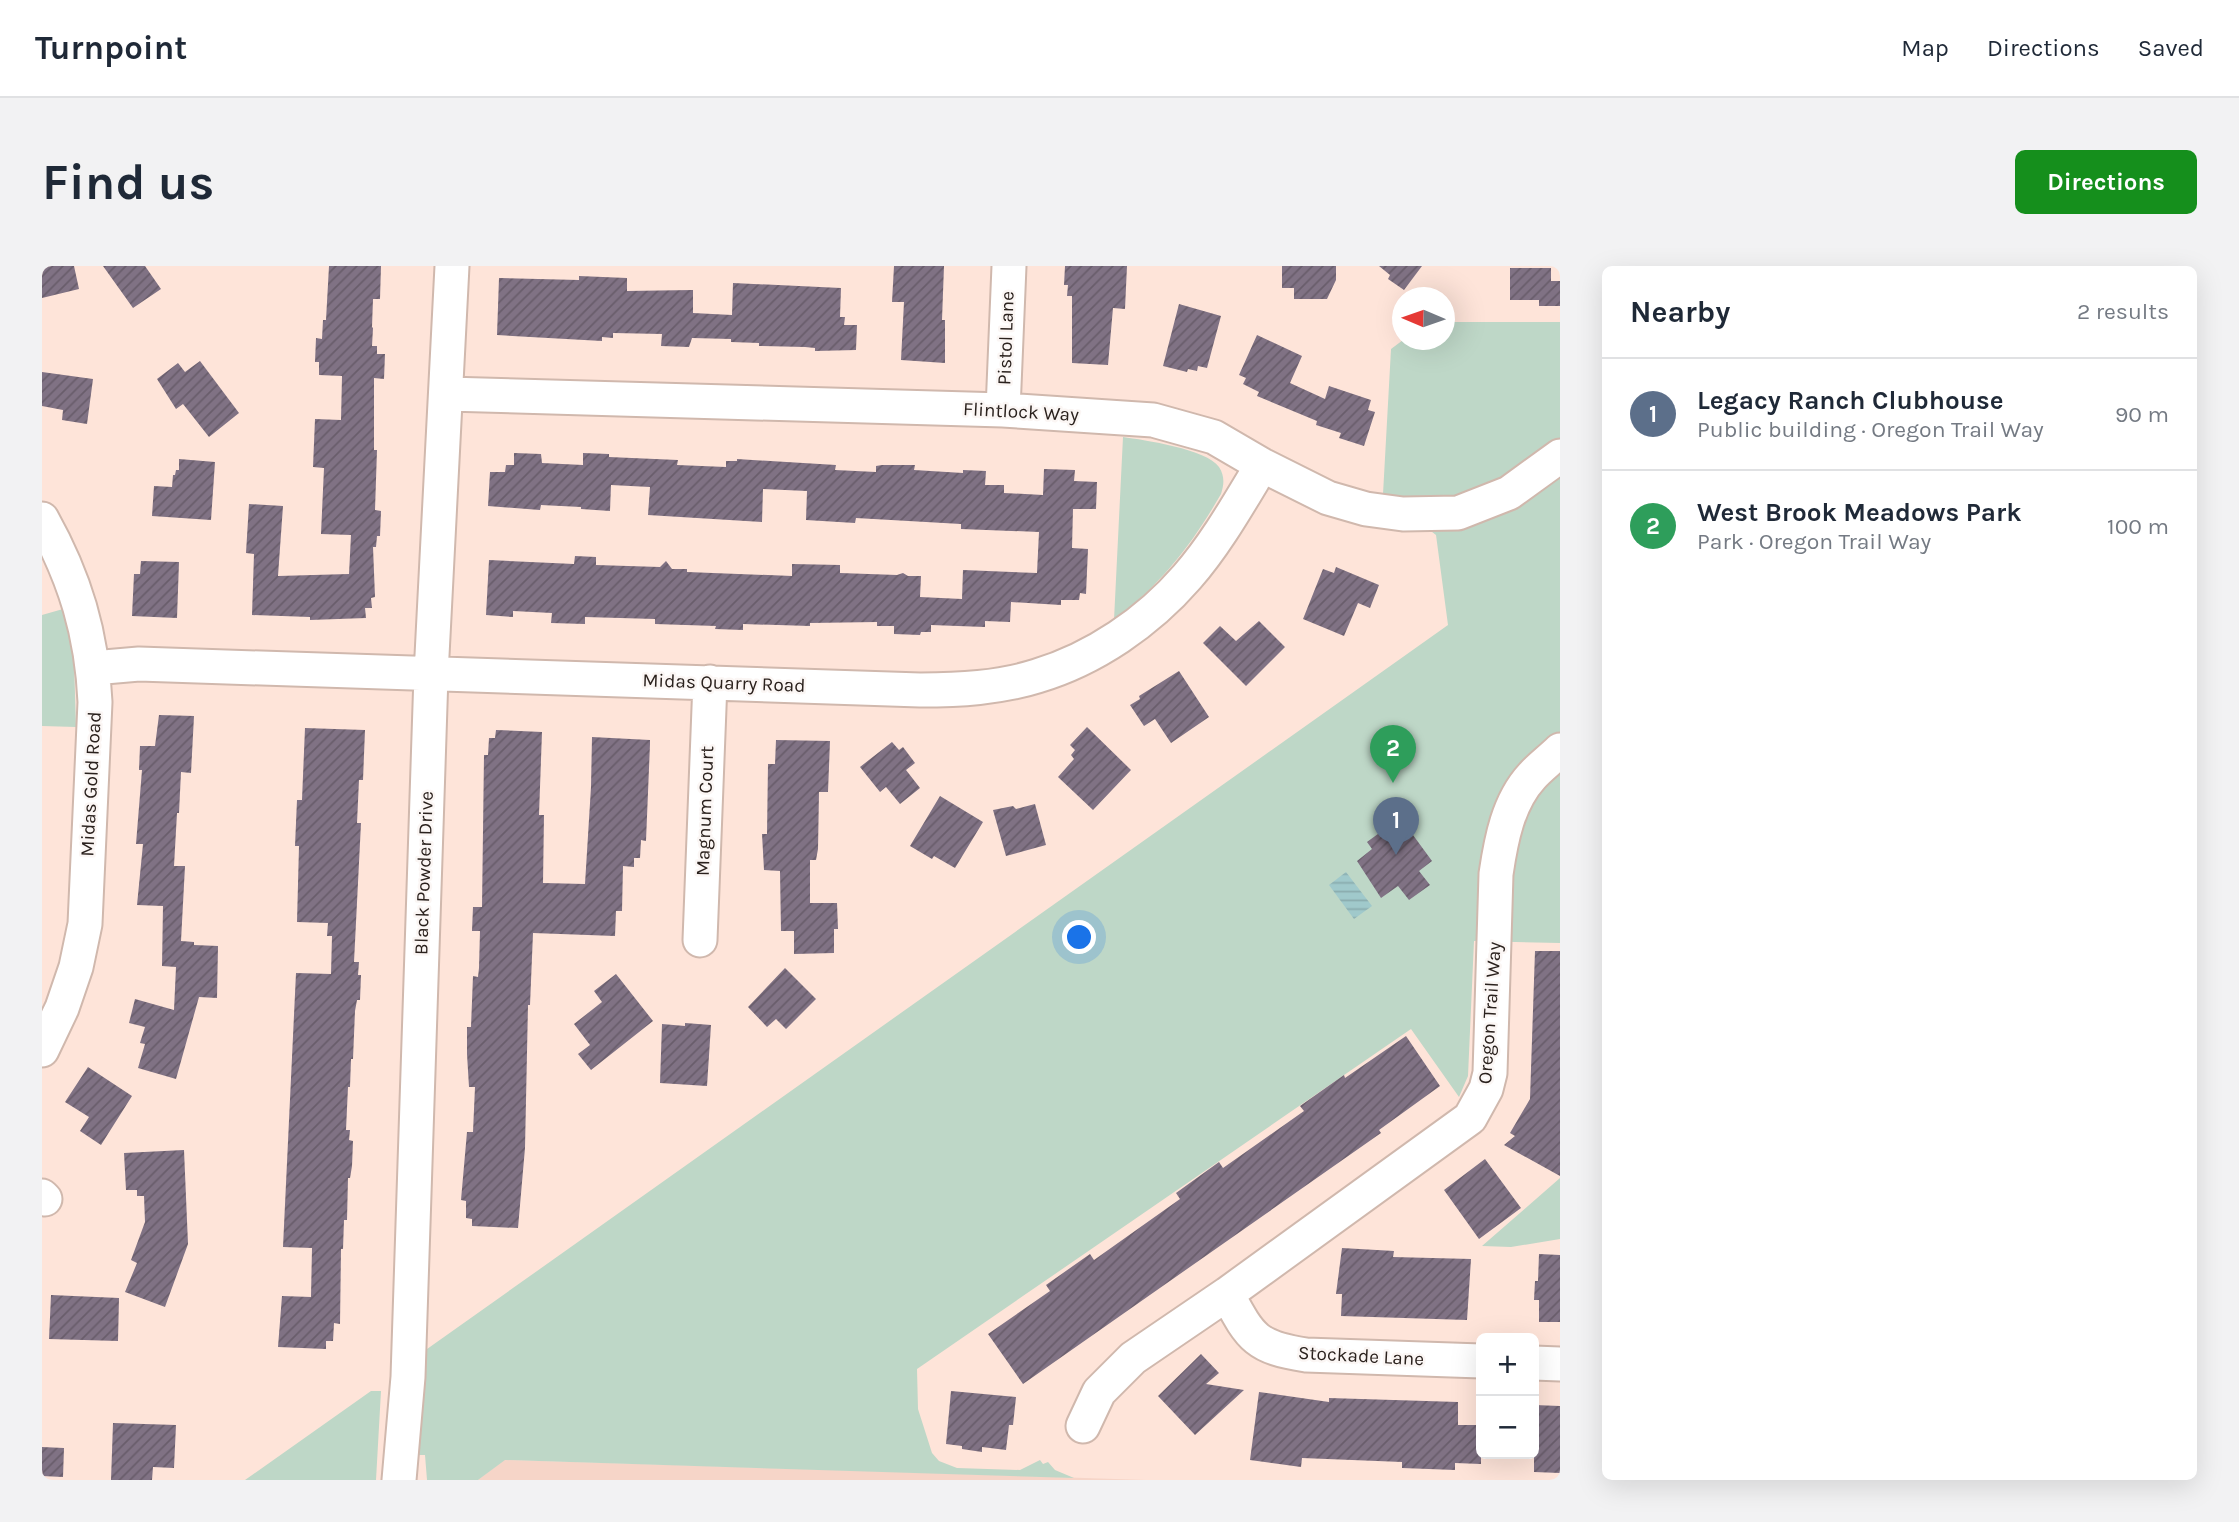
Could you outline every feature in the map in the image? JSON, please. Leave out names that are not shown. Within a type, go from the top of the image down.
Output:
[{"type":"street","name":"Black Powder Drive","points":[[399,1480],[408,1377],[431,675],[453,266]]},
{"type":"street","name":"Pistol Lane","points":[[1003,410],[1009,266]]},
{"type":"street","name":"Flintlock Way","points":[[447,394],[1003,410],[1153,420],[1214,437],[1262,466],[1328,498],[1366,509],[1403,514],[1458,513],[1509,493],[1560,456]]},
{"type":"street","name":"Midas Quarry Road","points":[[93,668],[139,664],[953,690],[1012,682],[1060,668],[1082,658],[1127,632],[1172,594],[1206,553],[1262,466]]},
{"type":"street","name":"Midas Gold Road","points":[[42,519],[67,567],[86,626],[95,702],[85,924],[76,967],[62,1008],[42,1051]]},
{"type":"street","name":"Magnum Court","points":[[700,940],[710,682]]},
{"type":"street","name":"Oregon Trail Way","points":[[1083,1426],[1099,1392],[1133,1358],[1457,1129],[1470,1118],[1480,1104],[1490,1073],[1496,874],[1500,845],[1507,822],[1530,778],[1560,750]]},
{"type":"street","name":"Stockade Lane","points":[[1227,1294],[1243,1323],[1260,1343],[1281,1351],[1476,1361]]},
{"type":"street","points":[[1539,1363],[1560,1364]]},
{"type":"shaded area","points":[[504,1460],[935,1473],[1146,1480],[478,1480]]},
{"type":"green space","points":[[1455,322],[1560,322],[1560,943],[1474,941],[1468,1076],[1459,1097],[1411,1029],[917,1369],[918,1409],[932,1453],[939,1461],[957,1468],[1020,1470],[1040,1460],[1043,1464],[1048,1462],[1055,1470],[1074,1478],[505,1460],[478,1480],[427,1480],[425,1455],[415,1455],[420,1354],[1448,625],[1436,535],[1383,494],[1391,349],[1455,350]]},
{"type":"green space","points":[[1123,437],[1174,446],[1202,455],[1219,467],[1223,484],[1221,494],[1187,547],[1147,592],[1114,620]]},
{"type":"green space","points":[[63,609],[74,661],[76,727],[42,726],[42,615]]},
{"type":"green space","points":[[1560,1178],[1560,1239],[1511,1247],[1482,1246]]},
{"type":"green space","points":[[371,1391],[381,1391],[376,1480],[245,1480]]},
{"type":"water","points":[[1346,872],[1372,906],[1354,919],[1329,885]]},
{"type":"building","points":[[42,266],[74,266],[79,289],[42,298]]},
{"type":"building","points":[[103,266],[145,266],[161,289],[133,308]]},
{"type":"building","points":[[329,266],[381,266],[380,299],[373,299],[372,327],[372,346],[377,346],[377,354],[385,354],[384,379],[374,378],[374,450],[377,450],[375,510],[381,511],[380,536],[377,536],[376,547],[373,547],[375,597],[371,598],[372,608],[365,608],[366,618],[310,620],[310,617],[252,615],[254,554],[246,553],[249,504],[283,506],[278,576],[349,574],[351,535],[321,534],[324,468],[313,467],[315,419],[341,420],[342,376],[319,375],[319,362],[315,362],[316,338],[322,339],[323,320],[326,320]]},
{"type":"building","points":[[894,266],[944,266],[942,320],[945,320],[945,363],[901,360],[904,302],[892,302]]},
{"type":"building","points":[[1065,266],[1127,266],[1125,309],[1113,308],[1108,365],[1072,363],[1072,296],[1067,296],[1068,285],[1064,285]]},
{"type":"building","points":[[1282,266],[1336,266],[1336,280],[1327,299],[1294,299],[1294,288],[1282,288]]},
{"type":"building","points":[[1379,266],[1422,266],[1406,287],[1400,287],[1388,279],[1390,275]]},
{"type":"building","points":[[1510,268],[1551,268],[1551,281],[1560,281],[1560,306],[1539,306],[1539,300],[1510,300]]},
{"type":"building","points":[[579,276],[627,278],[627,291],[693,290],[693,313],[732,315],[733,283],[841,288],[840,317],[845,317],[844,325],[857,325],[856,350],[815,351],[815,348],[731,342],[731,339],[692,338],[689,347],[661,346],[662,334],[613,333],[613,338],[602,337],[602,341],[497,335],[499,278],[579,280]]},
{"type":"building","points":[[1179,304],[1221,316],[1207,368],[1198,366],[1197,371],[1188,369],[1187,372],[1163,366]]},
{"type":"building","points":[[1257,335],[1302,356],[1290,383],[1325,399],[1329,386],[1371,400],[1368,410],[1375,412],[1364,446],[1339,438],[1341,433],[1316,425],[1317,421],[1257,396],[1259,392],[1243,384],[1246,378],[1239,375]]},
{"type":"building","points":[[200,361],[239,413],[209,437],[183,404],[176,409],[157,379],[178,363],[185,372]]},
{"type":"building","points":[[42,372],[93,379],[87,424],[62,420],[63,410],[42,406]]},
{"type":"building","points":[[514,453],[541,454],[542,463],[583,465],[583,453],[678,460],[677,465],[726,467],[726,461],[737,459],[836,465],[835,470],[876,472],[876,466],[915,465],[914,470],[963,473],[963,470],[986,471],[985,485],[1004,485],[1004,493],[1043,495],[1044,469],[1075,470],[1074,481],[1097,482],[1096,509],[1073,509],[1072,548],[1088,549],[1086,594],[1080,593],[1079,600],[1061,600],[1061,605],[1011,602],[1010,622],[985,621],[985,627],[931,625],[931,632],[921,632],[920,635],[894,634],[894,626],[877,626],[877,622],[810,623],[810,626],[743,624],[743,630],[715,629],[716,626],[655,624],[655,619],[585,617],[585,624],[551,623],[552,613],[513,611],[513,617],[486,615],[489,560],[574,564],[575,556],[596,557],[596,565],[660,567],[666,561],[672,569],[687,569],[687,572],[792,576],[792,564],[840,565],[840,573],[903,573],[908,576],[921,576],[920,597],[962,599],[963,570],[1037,573],[1039,532],[961,529],[961,524],[856,518],[855,523],[806,520],[807,491],[763,489],[762,522],[648,515],[650,487],[611,485],[610,511],[541,505],[540,510],[488,506],[490,472],[505,472],[506,465],[514,465]]},
{"type":"building","points":[[179,459],[215,462],[211,520],[152,516],[154,486],[172,487],[173,475],[179,470]]},
{"type":"building","points":[[141,561],[179,562],[177,618],[132,616],[134,574],[140,574]]},
{"type":"building","points":[[1336,567],[1379,585],[1370,608],[1358,603],[1344,636],[1303,619],[1323,569],[1334,573]]},
{"type":"building","points":[[1259,621],[1285,647],[1246,686],[1203,643],[1220,626],[1236,641]]},
{"type":"building","points":[[1179,671],[1209,717],[1171,743],[1155,719],[1144,726],[1130,705],[1140,699],[1139,696]]},
{"type":"building","points":[[159,715],[194,716],[191,773],[181,772],[177,813],[174,866],[185,866],[181,941],[194,942],[194,945],[218,946],[217,998],[199,997],[176,1079],[138,1068],[145,1044],[140,1043],[145,1027],[129,1023],[135,999],[174,1010],[176,967],[162,966],[163,906],[137,905],[143,844],[136,844],[142,770],[139,770],[140,746],[155,746]]},
{"type":"building","points":[[1087,727],[1131,770],[1093,810],[1058,777],[1074,759],[1071,755],[1075,750],[1070,745]]},
{"type":"building","points":[[305,728],[365,730],[363,780],[359,780],[357,823],[361,823],[354,962],[359,962],[360,1000],[357,1000],[355,1011],[346,1130],[350,1130],[349,1140],[353,1141],[352,1166],[348,1178],[347,1220],[344,1220],[341,1249],[340,1324],[334,1323],[333,1341],[326,1341],[326,1349],[278,1347],[282,1296],[311,1297],[312,1248],[283,1247],[296,973],[331,974],[332,936],[327,936],[328,923],[297,922],[299,846],[295,846],[297,800],[302,800]]},
{"type":"building","points":[[496,730],[542,732],[539,815],[544,815],[543,883],[585,884],[592,737],[650,740],[646,841],[641,840],[640,858],[634,858],[634,867],[623,866],[622,911],[616,911],[615,936],[533,933],[528,1005],[525,1148],[518,1228],[472,1226],[472,1219],[466,1218],[466,1201],[461,1200],[467,1132],[473,1132],[475,1087],[469,1087],[467,1027],[471,1027],[473,976],[478,977],[479,968],[480,931],[472,931],[473,907],[482,907],[484,755],[488,755],[489,738],[495,738]]},
{"type":"building","points":[[776,740],[830,741],[828,792],[819,792],[818,849],[816,860],[810,860],[810,903],[837,903],[838,929],[834,929],[834,953],[794,954],[794,931],[781,931],[780,871],[764,870],[762,834],[767,834],[768,764],[775,764]]},
{"type":"building","points":[[892,742],[899,750],[903,747],[915,763],[906,770],[920,788],[900,804],[886,787],[880,792],[860,767]]},
{"type":"building","points":[[940,796],[983,822],[955,868],[910,846]]},
{"type":"building","points":[[1035,804],[1046,845],[1006,856],[993,810],[1013,806],[1016,809]]},
{"type":"building","points":[[1397,820],[1410,837],[1413,835],[1432,861],[1419,871],[1430,885],[1409,900],[1398,886],[1381,898],[1357,861],[1372,849],[1367,842]]},
{"type":"building","points":[[1535,951],[1560,951],[1560,1176],[1504,1145],[1515,1136],[1510,1133],[1530,1099]]},
{"type":"building","points":[[785,968],[816,999],[786,1029],[776,1019],[767,1027],[748,1007]]},
{"type":"building","points":[[616,974],[653,1021],[591,1070],[578,1054],[590,1045],[574,1024],[602,1002],[594,991]]},
{"type":"building","points":[[685,1023],[711,1025],[707,1086],[660,1083],[662,1024],[685,1026]]},
{"type":"building","points":[[1406,1036],[1440,1086],[1379,1130],[1381,1133],[1023,1384],[988,1334],[1050,1291],[1046,1285],[1090,1254],[1094,1260],[1180,1199],[1176,1193],[1219,1162],[1223,1168],[1304,1111],[1300,1106]]},
{"type":"building","points":[[88,1067],[132,1096],[101,1145],[80,1131],[89,1117],[65,1102]]},
{"type":"building","points":[[184,1150],[188,1244],[165,1307],[125,1292],[137,1263],[131,1260],[145,1222],[144,1196],[137,1196],[137,1190],[126,1190],[124,1153]]},
{"type":"building","points":[[1485,1159],[1521,1208],[1479,1239],[1444,1190]]},
{"type":"building","points":[[1342,1248],[1394,1251],[1393,1257],[1471,1259],[1467,1320],[1341,1316],[1342,1294],[1336,1294]]},
{"type":"building","points":[[1539,1254],[1560,1255],[1560,1322],[1539,1322],[1539,1300],[1534,1300]]},
{"type":"building","points":[[51,1295],[119,1298],[118,1341],[49,1339]]},
{"type":"building","points":[[1201,1354],[1219,1373],[1206,1384],[1244,1390],[1195,1435],[1158,1396]]},
{"type":"building","points":[[951,1391],[1016,1397],[1013,1425],[1009,1425],[1006,1450],[982,1447],[982,1452],[946,1444]]},
{"type":"building","points":[[1259,1392],[1329,1402],[1329,1398],[1458,1402],[1458,1425],[1476,1425],[1476,1459],[1481,1459],[1481,1464],[1455,1463],[1455,1470],[1402,1468],[1402,1462],[1302,1458],[1301,1467],[1250,1460]]},
{"type":"building","points":[[1539,1405],[1560,1406],[1560,1473],[1534,1472],[1534,1459],[1539,1459]]},
{"type":"building","points":[[113,1423],[176,1425],[174,1468],[153,1467],[152,1480],[111,1480]]},
{"type":"building","points":[[42,1447],[64,1448],[63,1477],[42,1476]]},
{"type":"place","name":"West Brook Meadows Park","points":[[1393,783]]},
{"type":"place","name":"Legacy Ranch Clubhouse","points":[[1396,855]]}]
